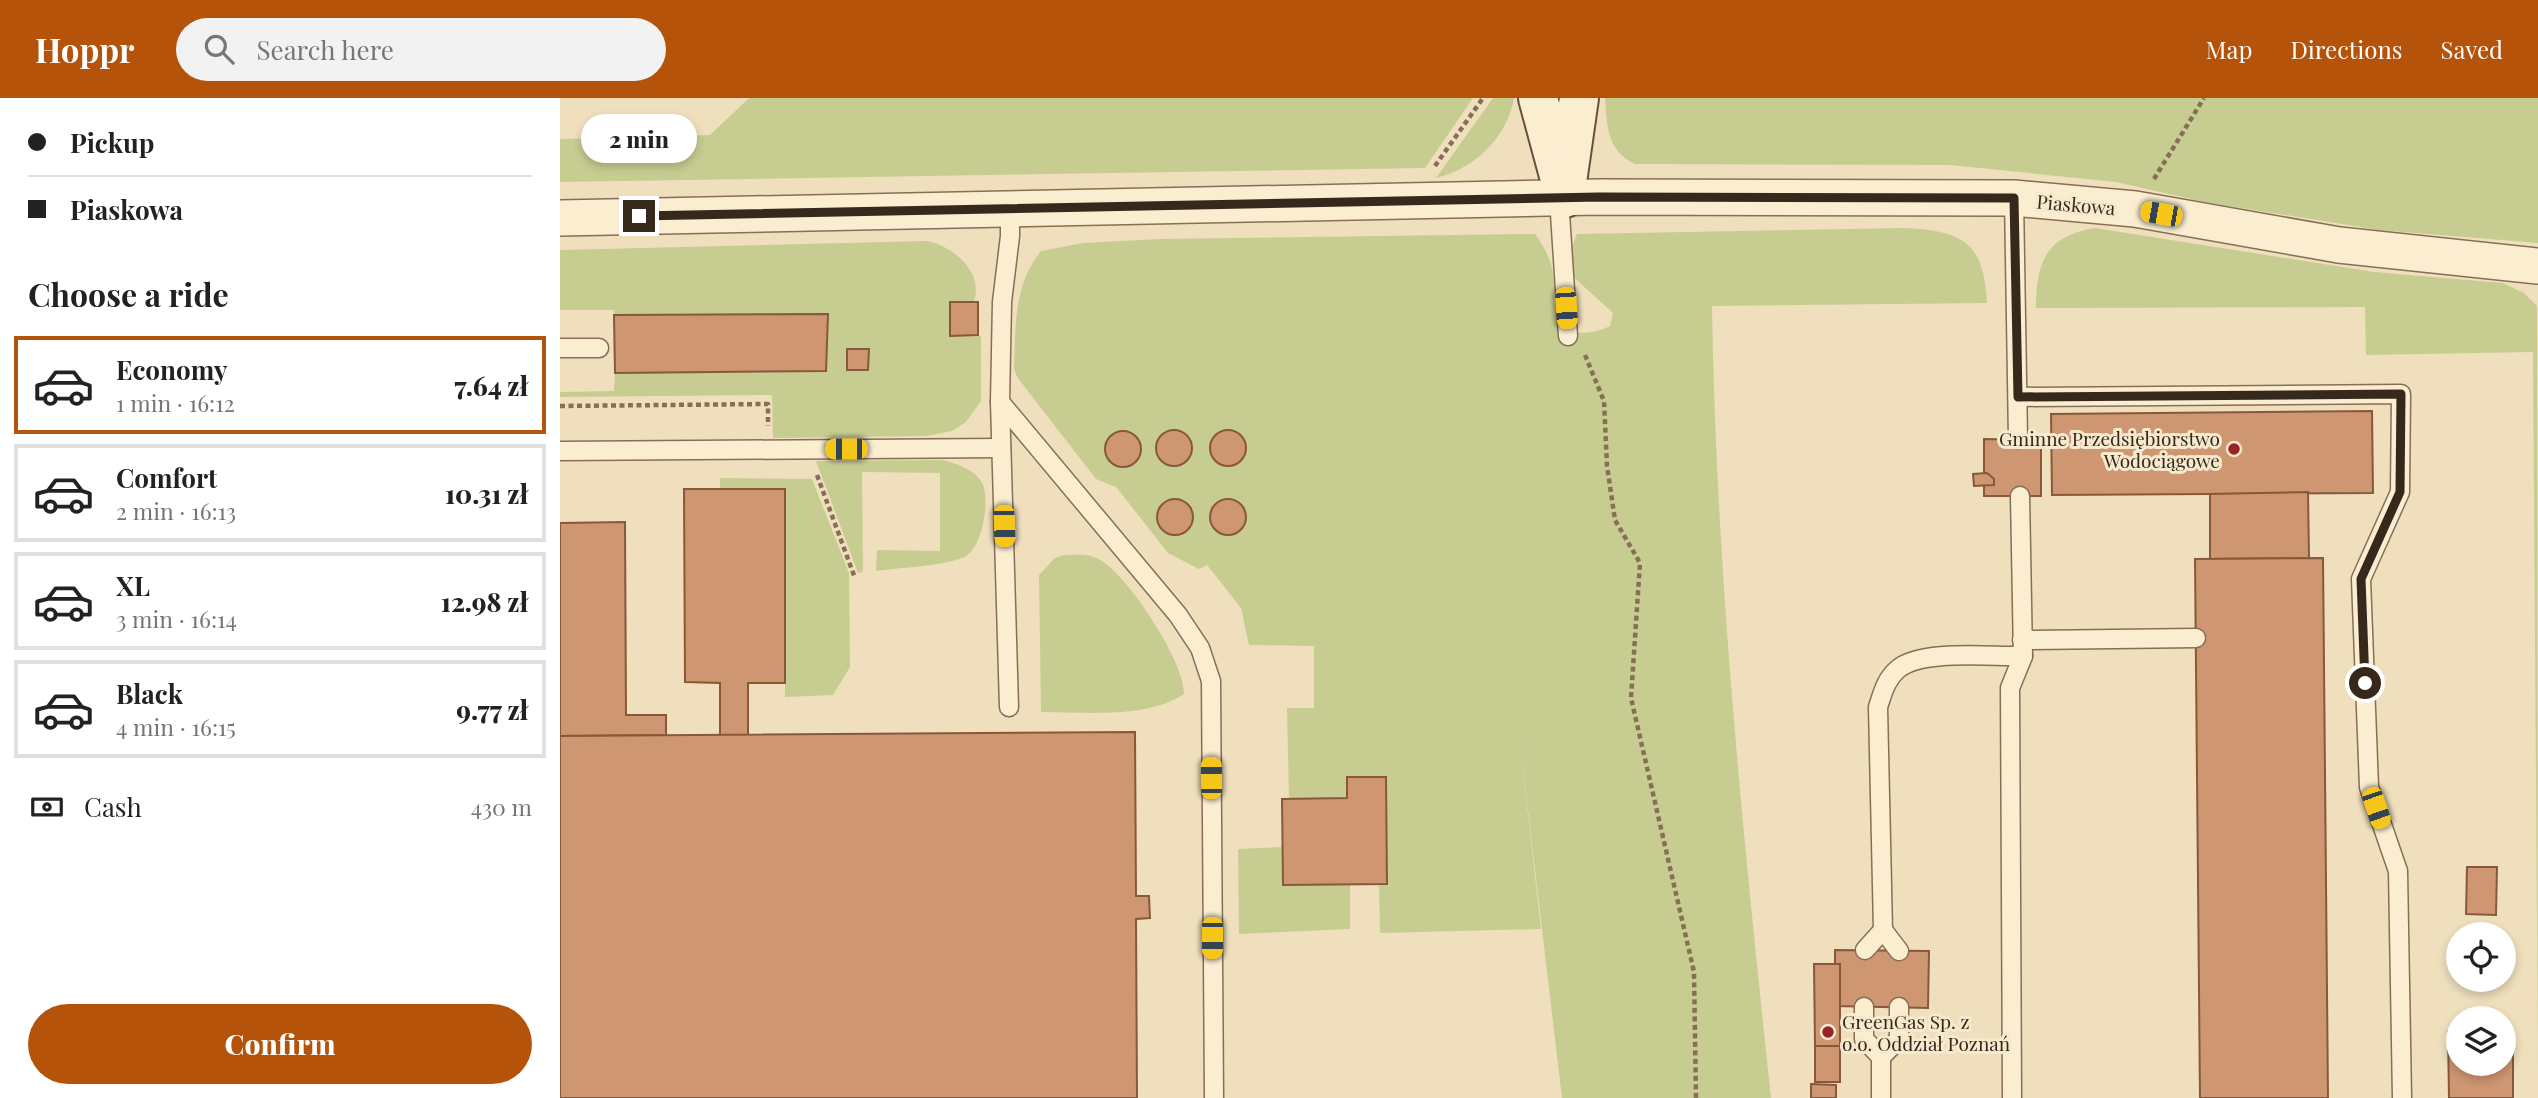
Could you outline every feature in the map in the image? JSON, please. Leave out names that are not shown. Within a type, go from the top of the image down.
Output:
[{"type":"street","points":[[1538,98],[1562,198]]},
{"type":"street","points":[[1562,198],[1579,98]]},
{"type":"street","name":"Piaskowa","points":[[560,218],[1562,198],[2014,198],[2136,209],[2339,245],[2538,266]]},
{"type":"lane","points":[[1562,198],[1568,336]]},
{"type":"lane","points":[[2014,198],[2018,439]]},
{"type":"lane","points":[[1009,707],[1000,402],[1002,302],[1010,236],[1010,207]]},
{"type":"lane","points":[[560,348],[599,348]]},
{"type":"lane","points":[[2018,397],[2401,394],[2400,492],[2361,579],[2369,788],[2398,871],[2402,1098]]},
{"type":"lane","points":[[1000,402],[1178,615],[1200,648],[1211,681],[1214,1098]]},
{"type":"lane","points":[[560,451],[1001,448]]},
{"type":"lane","points":[[2011,1098],[2010,688],[2022,648],[2020,496]]},
{"type":"lane","points":[[1899,951],[1883,930],[1878,707],[1885,683],[1899,668],[1919,658],[2022,648],[2196,638]]},
{"type":"lane","points":[[1865,950],[1883,930]]},
{"type":"lane","points":[[1864,1007],[1864,1039],[1881,1057],[1881,1098]]},
{"type":"lane","points":[[1881,1057],[1899,1039],[1899,1007]]},
{"type":"path","points":[[2136,209],[2204,98]]},
{"type":"path","points":[[1568,336],[1584,352],[1604,401],[1607,466],[1615,520],[1640,563],[1631,698],[1694,972],[1696,1098]]},
{"type":"green space","points":[[749,98],[1473,98],[1425,168],[560,182],[560,139],[710,135]]},
{"type":"green space","points":[[1493,98],[1514,98],[1510,113],[1496,139],[1476,159],[1450,174],[1436,178]]},
{"type":"green space","points":[[1605,98],[2538,98],[2538,243],[2379,230],[2204,202],[2116,182],[1950,165],[1635,164],[1619,152],[1610,137]]},
{"type":"green space","points":[[1905,228],[1942,232],[1967,244],[1981,266],[1987,303],[1712,306],[1719,505],[1732,703],[1771,1098],[1562,1098],[1520,743],[1541,929],[1380,933],[1379,884],[1387,884],[1386,777],[1347,777],[1347,798],[1289,799],[1287,708],[1314,708],[1314,646],[1249,645],[1241,608],[1207,565],[1199,569],[1168,553],[1116,487],[1096,479],[1017,377],[1014,368],[1016,321],[1025,278],[1041,251],[1083,243],[1159,239],[1535,234],[1551,263],[1554,303],[1558,317],[1568,329],[1584,333],[1610,326],[1613,313],[1570,274],[1568,257],[1577,234]]},
{"type":"green space","points":[[2095,228],[2374,272],[2503,283],[2524,293],[2537,306],[2538,1070],[2533,352],[2366,355],[2365,307],[2036,308],[2038,277],[2047,254],[2065,237]]},
{"type":"green space","points":[[927,241],[956,255],[965,263],[975,282],[973,304],[951,336],[981,336],[981,401],[966,422],[952,431],[926,436],[773,438],[772,395],[560,397],[560,392],[614,391],[615,373],[826,371],[828,314],[614,315],[614,310],[560,310],[560,250]]},
{"type":"green space","points":[[943,460],[976,475],[983,485],[983,526],[969,554],[931,565],[876,571],[877,550],[940,551],[940,473],[862,472],[863,572],[858,573],[816,461]]},
{"type":"green space","points":[[720,478],[812,479],[849,573],[850,667],[833,695],[785,697],[785,489],[720,489]]},
{"type":"green space","points":[[1064,555],[1097,558],[1126,584],[1166,642],[1182,680],[1184,694],[1169,702],[1134,711],[1041,712],[1039,575],[1055,558]]},
{"type":"green space","points":[[1283,847],[1283,885],[1350,884],[1350,929],[1239,934],[1238,849]]},
{"type":"building","points":[[950,302],[978,302],[978,335],[950,336]]},
{"type":"building","points":[[828,314],[826,371],[615,373],[614,315]]},
{"type":"building","points":[[847,349],[869,349],[868,370],[847,370]]},
{"type":"building","points":[[2372,411],[2373,493],[2052,495],[2051,414]]},
{"type":"building","points":[[1174,430],[1187,435],[1192,448],[1187,461],[1174,466],[1161,461],[1156,448],[1161,435]]},
{"type":"building","points":[[1228,430],[1241,435],[1246,448],[1241,461],[1228,466],[1215,461],[1210,448],[1215,435]]},
{"type":"building","points":[[1123,431],[1136,436],[1141,449],[1136,462],[1123,467],[1110,462],[1105,449],[1110,436]]},
{"type":"building","points":[[1984,439],[2041,440],[2041,496],[1984,496]]},
{"type":"building","points":[[1987,473],[1994,479],[1994,485],[1974,486],[1973,474]]},
{"type":"building","points":[[684,489],[785,489],[785,683],[748,683],[748,735],[720,735],[720,683],[685,682]]},
{"type":"building","points":[[2308,492],[2309,558],[2210,559],[2210,494]]},
{"type":"building","points":[[1175,499],[1188,504],[1193,517],[1188,530],[1175,535],[1162,530],[1157,517],[1162,504]]},
{"type":"building","points":[[1228,499],[1241,504],[1246,517],[1241,530],[1228,535],[1215,530],[1210,517],[1215,504]]},
{"type":"building","points":[[625,522],[626,715],[666,715],[666,735],[560,736],[560,523]]},
{"type":"building","points":[[2323,558],[2328,1098],[2200,1098],[2195,559]]},
{"type":"building","points":[[1135,732],[1136,896],[1149,896],[1150,918],[1136,919],[1137,1098],[560,1098],[560,736]]},
{"type":"building","points":[[1347,777],[1386,777],[1387,884],[1283,885],[1282,799],[1347,798]]},
{"type":"building","points":[[2467,867],[2497,867],[2496,915],[2466,914]]},
{"type":"building","points":[[1835,950],[1929,951],[1928,1008],[1835,1006]]},
{"type":"building","points":[[1814,964],[1840,964],[1840,1046],[1815,1046]]},
{"type":"building","points":[[1815,1046],[1840,1046],[1840,1082],[1815,1082]]},
{"type":"building","points":[[2449,1076],[2513,1076],[2513,1098],[2449,1098]]},
{"type":"building","points":[[1811,1084],[1836,1085],[1836,1098],[1811,1098]]},
{"type":"place","name":"Gminne Przedsiębiorstwo Wodociągowe","points":[[2234,449]]},
{"type":"place","name":"GreenGas Sp. z o.o. Oddział Poznań","points":[[1828,1032]]},
{"type":"route","points":[[639,216],[1598,197],[2014,198],[2018,397],[2401,394],[2400,492],[2361,579],[2365,683]]}]
